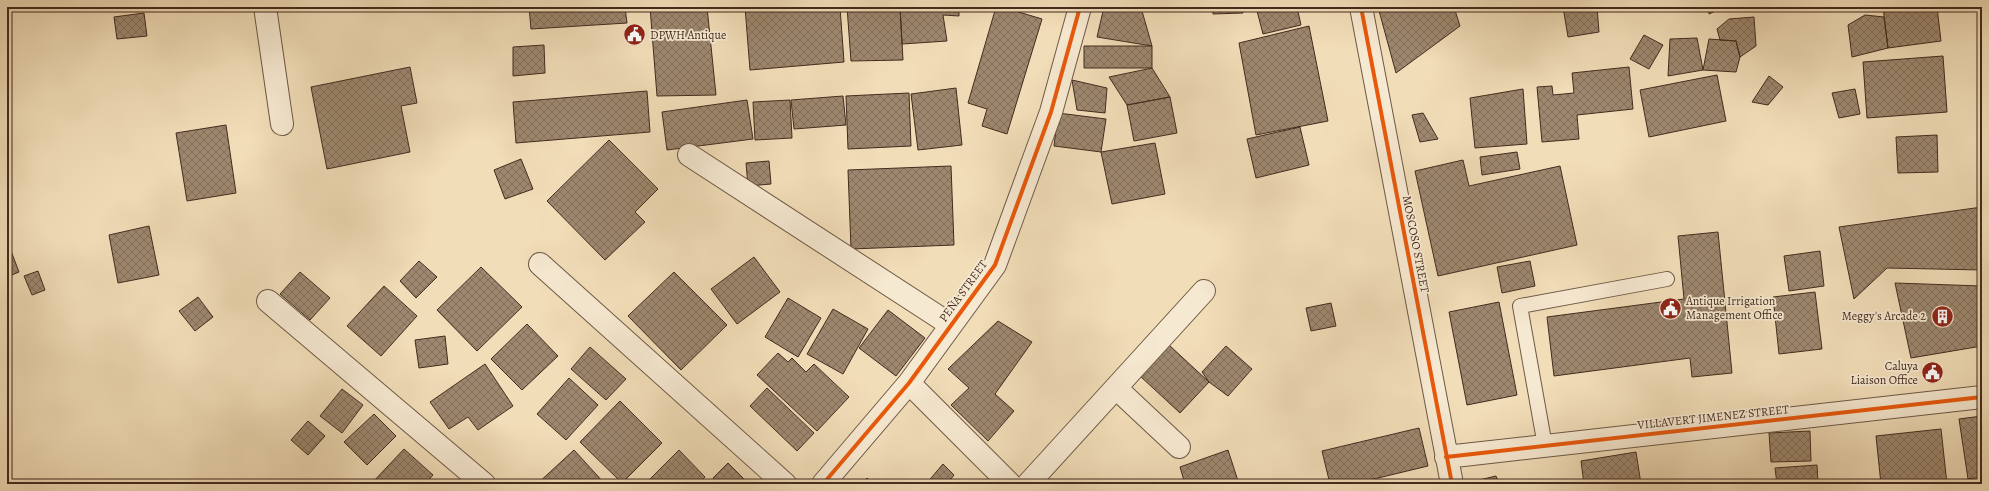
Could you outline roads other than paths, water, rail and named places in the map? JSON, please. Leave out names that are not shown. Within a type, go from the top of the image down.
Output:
[{"type":"street","points":[[265,7],[282,124]]},
{"type":"street","name":"PEÑA STREET","points":[[823,484],[909,383],[995,265],[1051,112],[1080,7]]},
{"type":"street","name":"MOSCOSO STREET","points":[[1361,7],[1452,484]]},
{"type":"street","points":[[689,155],[951,324]]},
{"type":"street","points":[[540,264],[785,484]]},
{"type":"street","points":[[1028,484],[1204,291]]},
{"type":"street","points":[[268,301],[484,484]]},
{"type":"street","points":[[909,383],[1010,484]]},
{"type":"street","points":[[1116,388],[1179,447]]},
{"type":"street","name":"VILLAVERT JIMENEZ STREET","points":[[1446,456],[1982,397]]},
{"type":"lane","points":[[1545,446],[1520,306],[1667,279]]},
{"type":"place","name":"DPWH Antique","points":[[635,35]]},
{"type":"place","name":"Antique Irrigation Management Office","points":[[1671,308]]},
{"type":"place","name":"Meggy's Arcade 2","points":[[1942,316]]},
{"type":"place","name":"Caluya Liaison Office","points":[[1933,373]]}]
